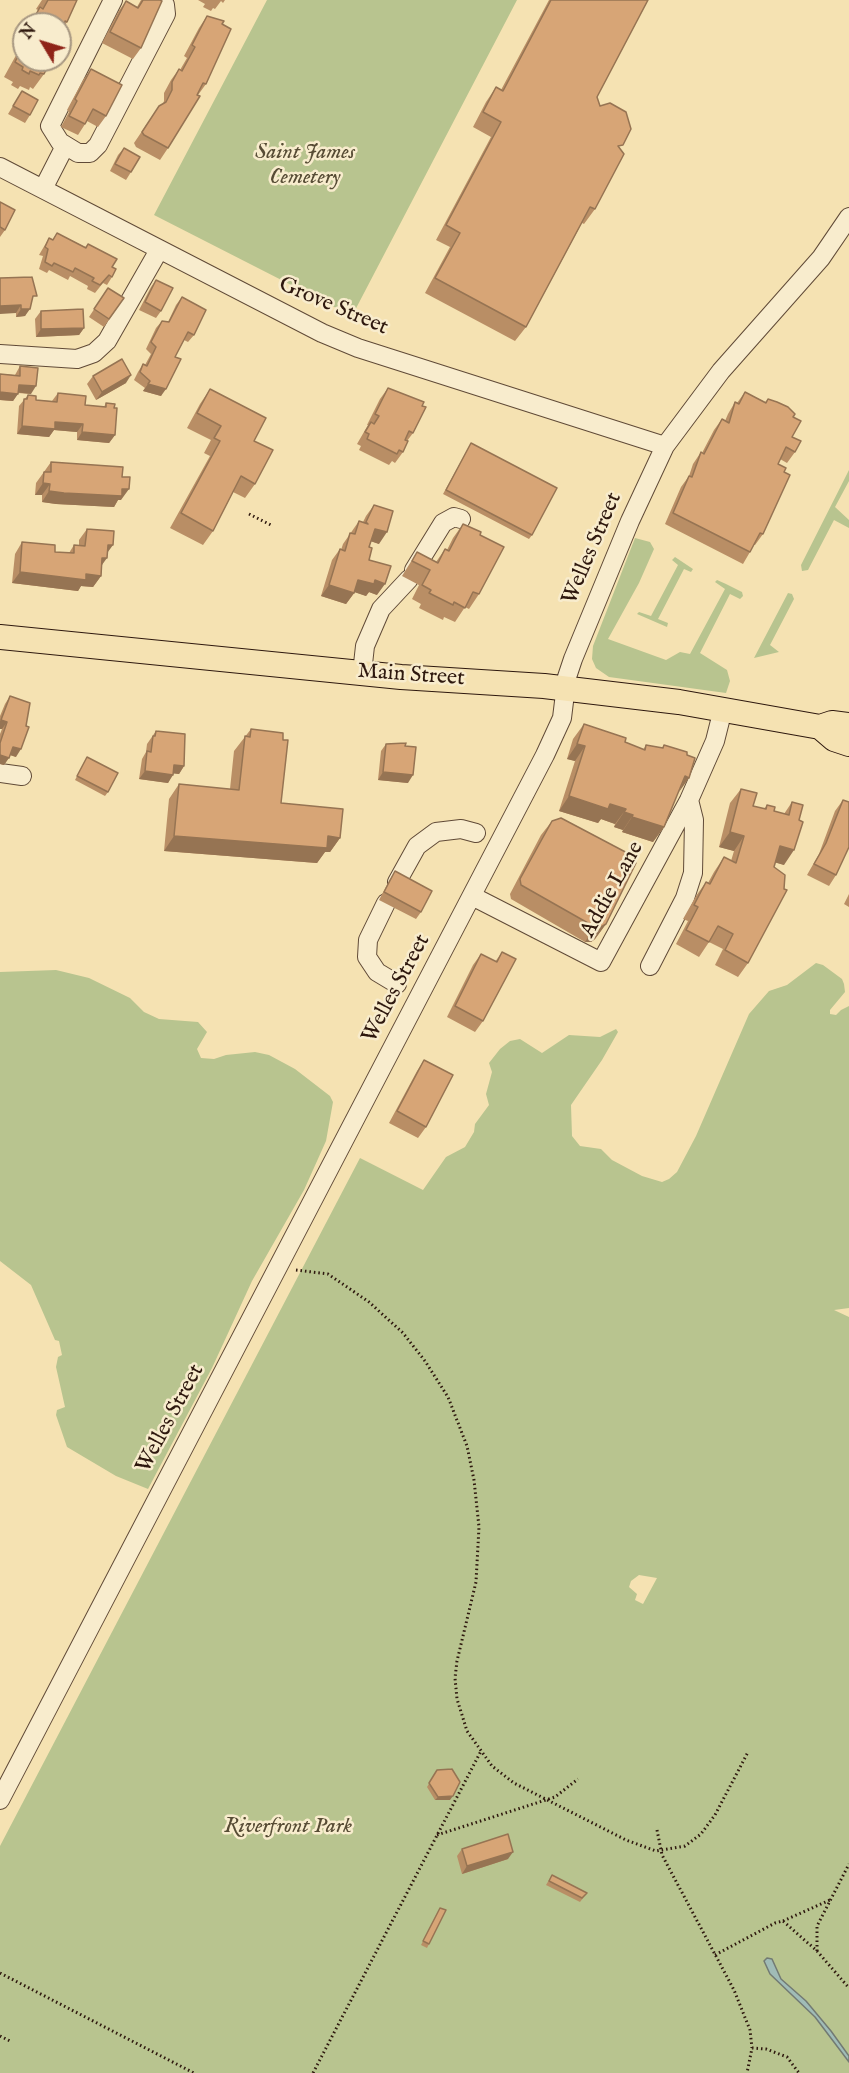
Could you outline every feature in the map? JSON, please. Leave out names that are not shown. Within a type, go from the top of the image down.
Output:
[{"type":"main road","name":"Main Street","points":[[0,637],[362,673],[565,688],[723,709],[820,727],[832,723],[849,725]]},
{"type":"main road","name":"Main Street","points":[[820,727],[834,739],[849,744]]},
{"type":"street","points":[[113,0],[52,118],[50,129],[65,146],[78,153],[86,154],[98,145],[166,14],[165,5],[158,0]]},
{"type":"street","points":[[43,189],[65,146]]},
{"type":"street","name":"Grove Street","points":[[0,167],[299,322],[358,348],[665,446]]},
{"type":"street","name":"Welles Street","points":[[0,1800],[558,728],[573,659],[630,521],[665,446],[721,370],[821,258],[849,217]]},
{"type":"street","points":[[0,354],[76,358],[94,353],[107,341],[159,250]]},
{"type":"street","points":[[362,673],[365,646],[381,609],[412,575],[443,523],[454,517],[461,519]]},
{"type":"street","name":"Addie Lane","points":[[472,896],[601,962],[689,800],[715,741],[723,709]]},
{"type":"street","points":[[0,773],[22,776]]},
{"type":"street","points":[[650,966],[685,898],[692,879],[695,832],[693,810],[689,800]]},
{"type":"street","points":[[397,882],[412,854],[425,839],[444,829],[461,829],[476,833]]},
{"type":"street","points":[[386,903],[368,940],[367,957],[377,972],[397,984]]},
{"type":"path","points":[[249,514],[270,525]]},
{"type":"path","points":[[296,1270],[328,1274],[343,1282],[402,1333],[425,1361],[448,1397],[467,1446],[479,1527],[476,1582],[455,1678],[463,1718],[481,1751],[501,1774],[626,1840],[661,1851],[685,1846],[701,1834],[715,1815],[748,1752]]},
{"type":"path","points":[[313,2073],[481,1751]]},
{"type":"path","points":[[437,1835],[548,1799],[578,1779]]},
{"type":"path","points":[[657,1830],[661,1851],[743,2010],[750,2030],[752,2048],[747,2073]]},
{"type":"path","points":[[817,1951],[817,1926],[849,1864]]},
{"type":"path","points":[[715,1955],[775,1923],[830,1900]]},
{"type":"path","points":[[783,1921],[817,1951],[849,1988]]},
{"type":"path","points":[[0,1973],[194,2073]]},
{"type":"path","points":[[0,2036],[10,2042]]},
{"type":"path","points":[[752,2048],[766,2049],[787,2057],[799,2073]]},
{"type":"green space","name":"Saint James Cemetery","points":[[267,0],[517,0],[352,316],[154,215]]},
{"type":"green space","points":[[849,470],[849,481],[835,507],[849,520],[849,528],[834,520],[808,570],[802,571],[801,565]]},
{"type":"green space","points":[[635,538],[650,542],[654,549],[639,583],[608,639],[666,660],[680,652],[690,654],[725,589],[715,582],[717,580],[726,584],[742,592],[743,596],[740,599],[730,594],[700,653],[727,670],[730,681],[726,693],[609,677],[596,668],[592,659],[593,646]]},
{"type":"green space","points":[[675,557],[693,569],[691,572],[684,569],[658,619],[668,623],[667,627],[637,614],[639,612],[651,616],[678,565],[672,560]]},
{"type":"green space","points":[[788,593],[792,594],[794,599],[770,645],[779,652],[754,658]]},
{"type":"green space","name":"Riverfront Park","points":[[816,963],[823,965],[842,979],[844,984],[845,992],[830,1010],[830,1014],[836,1015],[849,1006],[849,1308],[834,1310],[849,1317],[849,2073],[0,2073],[0,1846],[360,1158],[423,1190],[446,1157],[465,1147],[474,1132],[475,1124],[489,1105],[486,1094],[492,1072],[489,1063],[500,1049],[510,1041],[520,1039],[542,1053],[569,1035],[600,1037],[616,1029],[618,1032],[602,1060],[571,1105],[572,1136],[580,1146],[601,1149],[612,1160],[642,1176],[662,1182],[677,1172],[696,1136],[749,1014],[769,991],[787,985]],"holes":[[[639,1575],[657,1578],[643,1604],[635,1600],[637,1594],[629,1587],[631,1581]]]},
{"type":"green space","points":[[56,970],[89,978],[130,998],[144,1012],[159,1019],[198,1022],[207,1032],[197,1049],[201,1058],[214,1059],[226,1055],[255,1052],[269,1055],[295,1069],[330,1096],[333,1102],[326,1141],[304,1190],[252,1281],[212,1368],[148,1489],[116,1476],[67,1447],[56,1415],[57,1410],[65,1407],[56,1367],[58,1357],[62,1355],[59,1341],[55,1340],[31,1285],[0,1261],[0,972]]},
{"type":"water","points":[[767,1958],[772,1959],[781,1979],[806,2001],[831,2031],[849,2056],[849,2062],[815,2017],[770,1974],[764,1961]]},
{"type":"building","points":[[48,0],[77,0],[72,12],[37,12],[40,7],[43,9]]},
{"type":"building","points":[[143,0],[162,1],[141,48],[110,32],[126,1],[138,8]]},
{"type":"building","points":[[551,0],[648,0],[597,97],[600,106],[610,103],[626,112],[631,129],[623,145],[618,146],[624,154],[595,209],[590,207],[526,327],[435,278],[460,233],[446,225],[501,122],[483,112],[496,87],[503,91]]},
{"type":"building","points":[[207,16],[224,21],[222,24],[231,29],[206,84],[203,83],[197,95],[200,96],[168,148],[142,132],[159,106],[166,102],[172,90],[172,82],[179,69],[182,71],[195,47],[192,45]]},
{"type":"building","points":[[91,69],[122,85],[106,116],[93,109],[85,124],[69,116]]},
{"type":"building","points":[[22,91],[38,100],[30,115],[13,106]]},
{"type":"building","points":[[124,148],[140,157],[131,172],[115,164]]},
{"type":"building","points":[[0,202],[15,210],[5,230],[0,227]]},
{"type":"building","points":[[57,233],[86,248],[88,244],[117,259],[112,267],[116,269],[112,277],[109,275],[100,285],[92,281],[94,278],[75,268],[73,272],[54,263],[52,266],[45,262],[48,249],[45,247],[49,238],[53,240]]},
{"type":"building","points":[[32,277],[37,296],[33,296],[30,309],[21,309],[21,305],[0,306],[0,278]]},
{"type":"building","points":[[156,280],[173,288],[161,311],[145,302]]},
{"type":"building","points":[[108,288],[124,298],[109,319],[94,309]]},
{"type":"building","points":[[182,297],[206,310],[194,335],[188,332],[175,357],[181,359],[166,389],[148,384],[150,381],[140,372],[143,364],[147,366],[156,347],[151,342],[162,321],[169,322]]},
{"type":"building","points":[[83,309],[84,328],[41,329],[41,311]]},
{"type":"building","points":[[122,359],[131,375],[102,392],[93,376]]},
{"type":"building","points":[[20,366],[38,368],[36,386],[19,385],[18,394],[0,392],[0,374],[20,376]]},
{"type":"building","points":[[388,388],[424,402],[422,406],[426,407],[413,433],[409,431],[403,452],[399,450],[397,454],[367,439],[369,434],[365,432],[371,422],[374,424],[379,416],[375,414]]},
{"type":"building","points":[[210,389],[266,418],[254,441],[273,450],[255,484],[241,476],[213,531],[181,513],[220,441],[214,438],[221,426],[197,413]]},
{"type":"building","points":[[745,392],[766,403],[768,399],[788,407],[795,414],[793,417],[801,421],[792,437],[801,441],[795,452],[786,447],[778,464],[786,468],[784,472],[790,475],[763,534],[760,533],[750,552],[673,513],[689,476],[692,477],[701,452],[704,454],[722,419],[729,423],[735,402],[739,404]]},
{"type":"building","points":[[58,393],[86,396],[85,405],[106,407],[106,403],[115,404],[114,408],[117,408],[115,435],[82,432],[83,424],[55,422],[55,429],[22,426],[24,399],[27,399],[28,395],[36,396],[36,400],[57,402]]},
{"type":"building","points":[[471,443],[557,488],[532,535],[446,490]]},
{"type":"building","points":[[51,462],[123,467],[122,477],[130,477],[129,489],[122,489],[122,496],[49,491],[50,484],[43,483],[44,472],[51,472]]},
{"type":"building","points":[[374,505],[393,511],[387,532],[375,529],[369,547],[372,548],[369,560],[391,566],[385,584],[375,580],[374,584],[358,580],[354,593],[329,585],[340,549],[345,551],[350,533],[355,534],[359,521],[368,524],[366,522]]},
{"type":"building","points":[[463,524],[481,532],[480,535],[504,547],[479,594],[473,592],[465,608],[454,602],[453,605],[429,593],[431,590],[422,585],[430,570],[412,561],[417,552],[438,563],[445,549],[449,551]]},
{"type":"building","points":[[87,529],[114,531],[113,545],[108,545],[107,558],[102,558],[101,576],[86,574],[86,580],[20,572],[22,542],[55,545],[55,552],[74,553],[74,545],[85,546]]},
{"type":"building","points":[[10,696],[30,703],[26,726],[29,727],[21,749],[13,747],[9,758],[0,755],[0,743],[7,722],[1,720]]},
{"type":"building","points":[[584,724],[626,738],[625,742],[645,750],[646,745],[663,748],[664,745],[687,752],[687,755],[695,758],[689,778],[685,776],[664,827],[632,817],[633,815],[624,812],[626,809],[610,804],[608,809],[569,796],[585,746],[577,744]]},
{"type":"building","points":[[251,729],[283,733],[283,740],[288,740],[281,803],[343,809],[340,838],[328,836],[327,848],[174,836],[179,784],[239,790],[245,736],[250,737]]},
{"type":"building","points":[[156,731],[185,734],[184,766],[174,765],[173,775],[145,771],[147,751],[151,752]]},
{"type":"building","points":[[406,743],[405,746],[416,747],[413,775],[383,772],[386,744]]},
{"type":"building","points":[[87,757],[118,773],[108,792],[77,776]]},
{"type":"building","points":[[741,789],[757,793],[753,806],[766,809],[767,805],[775,807],[774,811],[789,815],[792,802],[803,805],[799,820],[803,822],[794,850],[780,846],[774,867],[785,875],[784,889],[787,890],[748,963],[725,950],[733,934],[718,926],[709,942],[686,930],[698,907],[694,905],[706,882],[710,884],[724,857],[736,863],[744,836],[730,832]]},
{"type":"building","points":[[843,800],[849,802],[849,847],[836,875],[814,864],[826,843]]},
{"type":"building","points":[[561,818],[633,856],[636,863],[606,924],[601,927],[595,927],[521,885],[520,879],[552,821]]},
{"type":"building","points":[[395,871],[432,891],[421,912],[384,892]]},
{"type":"building","points":[[502,952],[516,959],[483,1021],[455,1006],[481,954],[497,962]]},
{"type":"building","points":[[424,1060],[453,1075],[426,1127],[397,1111]]},
{"type":"building","points":[[452,1769],[460,1782],[453,1796],[438,1797],[429,1783],[437,1770]]},
{"type":"building","points":[[508,1834],[513,1852],[467,1866],[462,1849]]},
{"type":"building","points":[[552,1875],[587,1893],[582,1898],[549,1881]]},
{"type":"building","points":[[440,1908],[446,1910],[429,1944],[423,1941]]}]
